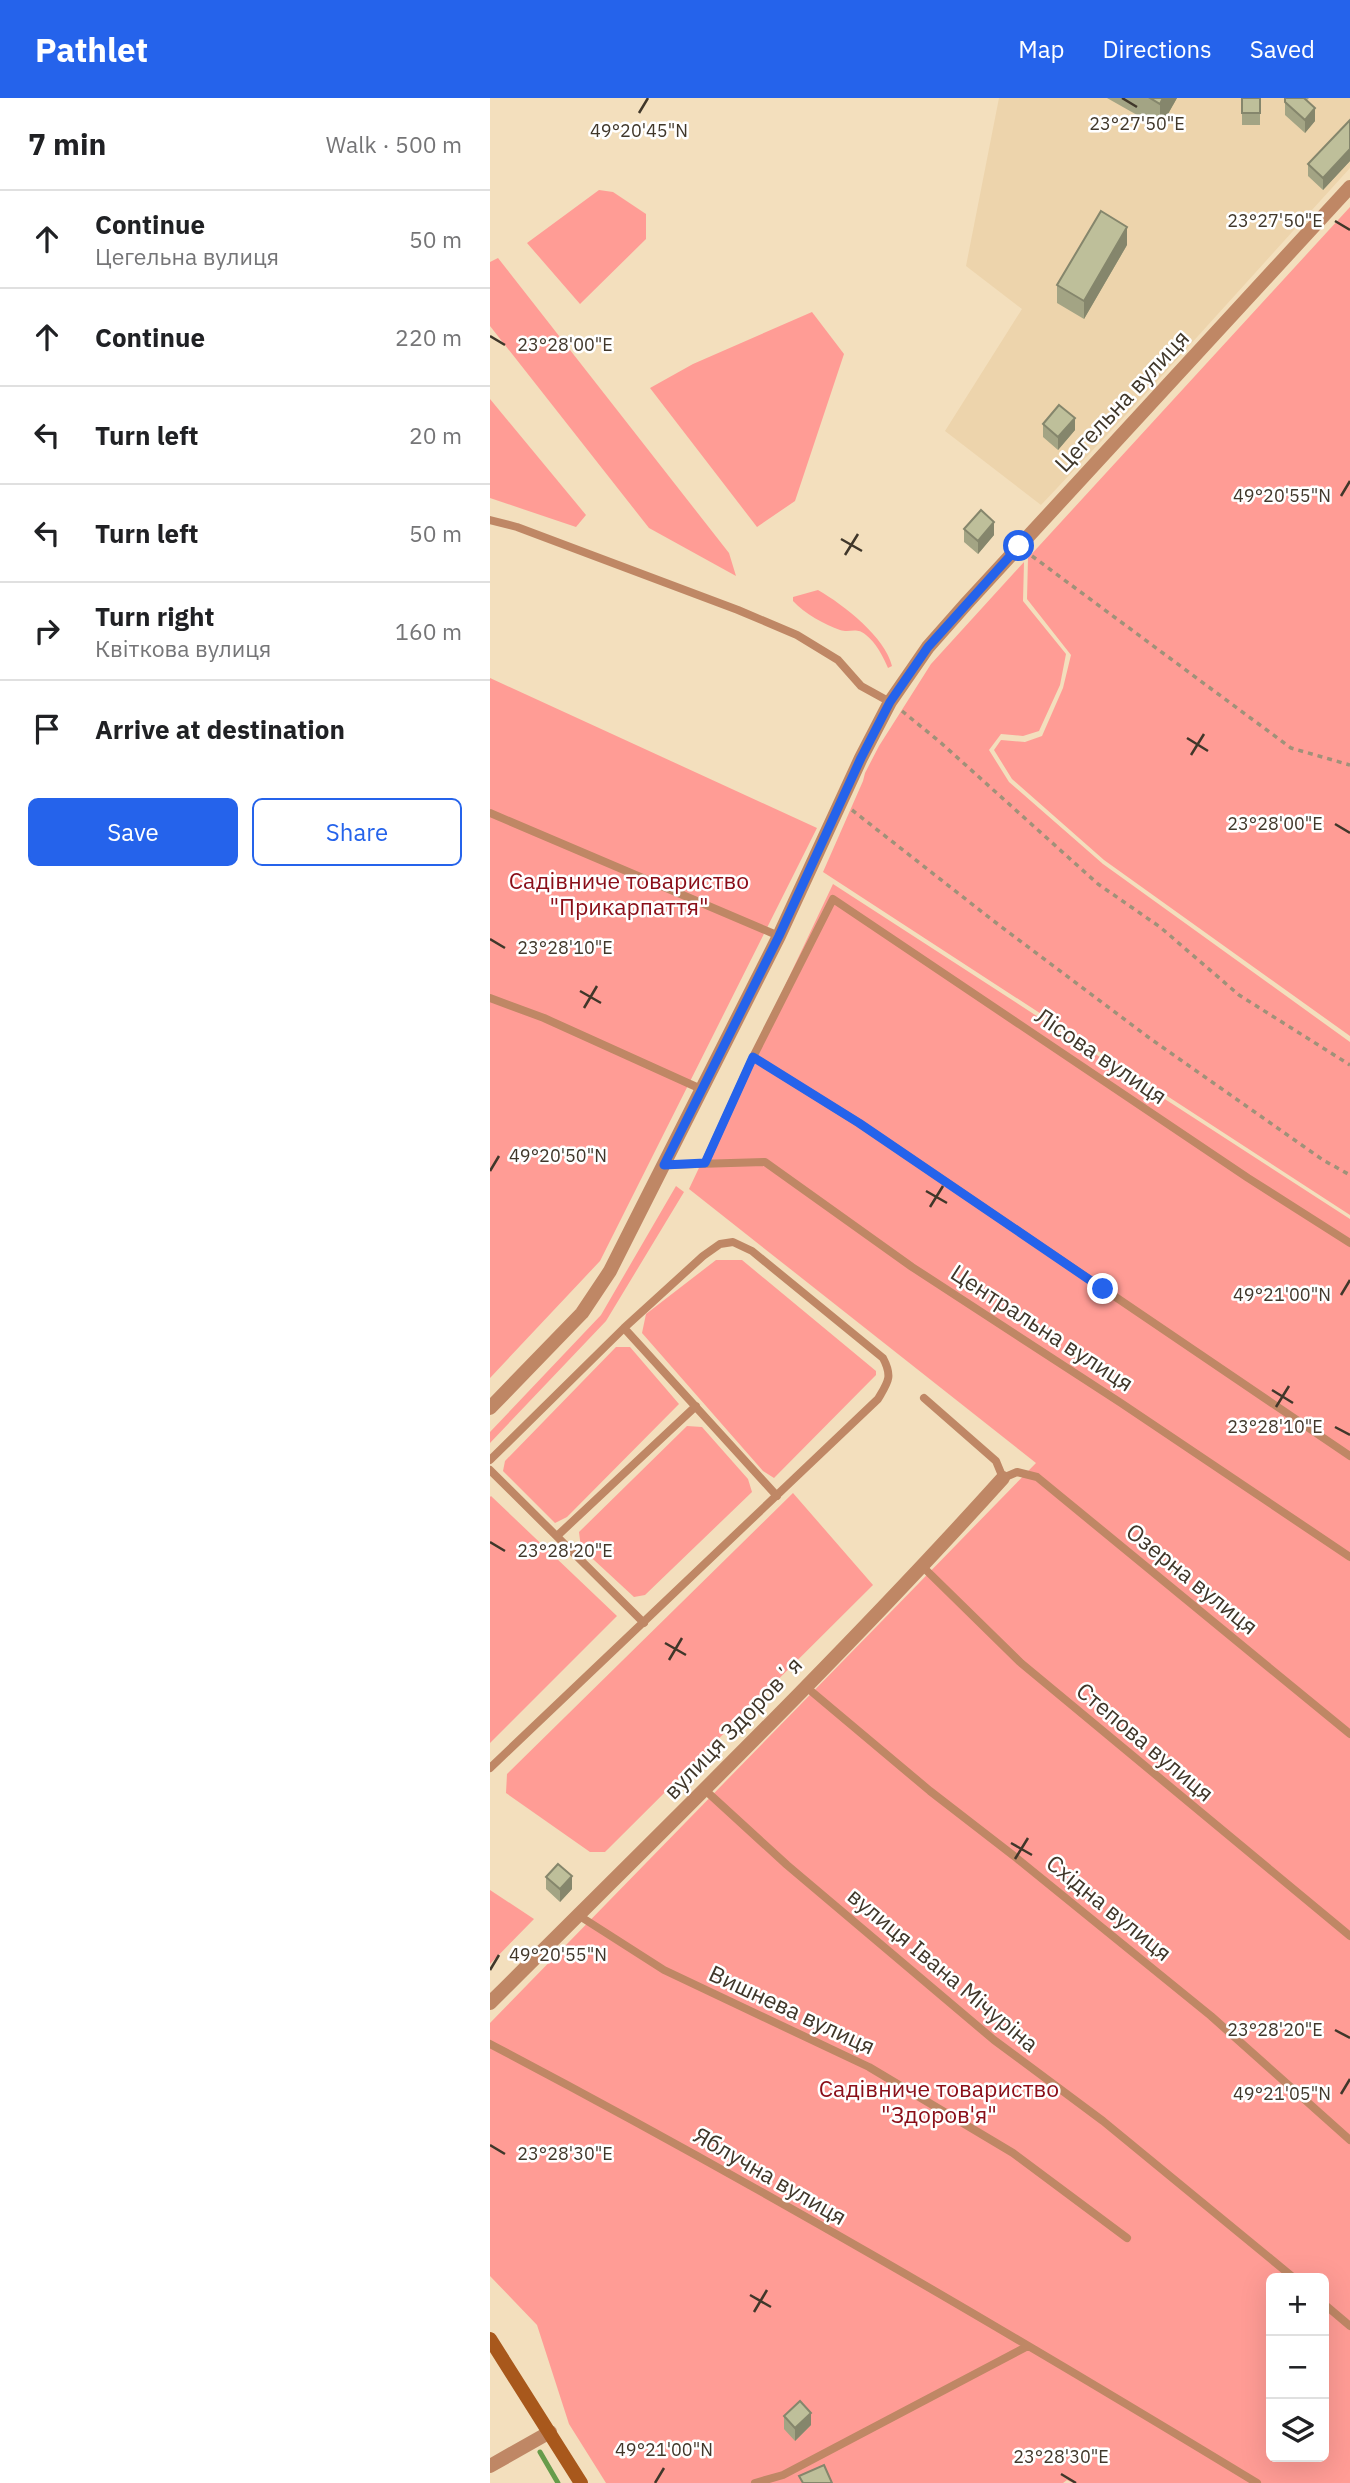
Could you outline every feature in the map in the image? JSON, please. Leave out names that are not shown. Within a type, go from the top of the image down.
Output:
[{"type":"main road","points":[[490,2339],[581,2483]]},
{"type":"street","name":"Цегельна вулиця","points":[[490,1408],[582,1313],[610,1271],[779,936],[861,758],[890,702],[928,647],[1350,187]]},
{"type":"street","name":"вулиця Здоровʼя","points":[[490,2003],[705,1790],[923,1567],[1003,1478]]},
{"type":"street","points":[[490,2466],[550,2432]]},
{"type":"lane","points":[[490,520],[517,527],[797,635],[838,660],[861,686],[890,702]]},
{"type":"lane","points":[[490,813],[779,936]]},
{"type":"lane","name":"Лісова вулиця","points":[[753,1057],[833,899],[1248,1178],[1350,1243]]},
{"type":"lane","points":[[490,998],[544,1018],[701,1089]]},
{"type":"lane","points":[[705,1163],[753,1057],[859,1123],[1350,1456]]},
{"type":"lane","name":"Центральна вулиця","points":[[664,1165],[765,1162],[912,1267],[1350,1557]]},
{"type":"lane","points":[[490,1460],[624,1328],[719,1244],[733,1242],[752,1251],[883,1358],[889,1369],[888,1381],[878,1399],[490,1768]]},
{"type":"lane","points":[[624,1328],[777,1496]]},
{"type":"lane","points":[[924,1398],[996,1461],[1003,1478]]},
{"type":"lane","points":[[557,1536],[696,1406]]},
{"type":"lane","points":[[490,1470],[644,1623]]},
{"type":"lane","name":"Озерна вулиця","points":[[1003,1478],[1017,1472],[1037,1477],[1350,1734]]},
{"type":"lane","name":"Степова вулиця","points":[[923,1567],[1021,1663],[1350,1936]]},
{"type":"lane","name":"Східна вулиця","points":[[805,1686],[930,1791],[1211,2016],[1350,2140]]},
{"type":"lane","name":"вулиця Івана Мічуріна","points":[[705,1790],[787,1865],[994,2040],[1114,2130],[1288,2273]]},
{"type":"lane","name":"Вишнева вулиця","points":[[578,1915],[664,1970],[869,2067],[1013,2153],[1127,2238]]},
{"type":"lane","name":"Яблучна вулиця","points":[[490,2044],[636,2121],[1028,2346],[1257,2483]]},
{"type":"lane","points":[[1329,2308],[1350,2326]]},
{"type":"lane","points":[[755,2483],[783,2475],[1028,2346]]},
{"type":"path","points":[[1019,546],[1291,748],[1350,765]]},
{"type":"path","points":[[890,702],[940,742],[1098,884],[1160,927],[1239,995],[1350,1065]]},
{"type":"path","points":[[842,802],[1148,1037],[1323,1160],[1350,1175]]},
{"type":"shaded area","points":[[999,98],[1350,98],[1350,168],[1041,505],[945,431],[1022,309],[966,266]]},
{"type":"green space","points":[[599,190],[613,192],[646,214],[646,239],[580,304],[527,243]]},
{"type":"green space","points":[[1350,207],[1350,1036],[1104,860],[1012,779],[994,750],[1001,740],[1025,742],[1042,736],[1063,688],[1071,655],[1027,599],[1028,558]]},
{"type":"green space","points":[[498,258],[729,553],[736,576],[649,528],[490,326],[490,262]]},
{"type":"green space","points":[[812,312],[844,354],[795,501],[757,527],[650,388],[693,364]]},
{"type":"green space","points":[[490,399],[586,515],[576,527],[490,498]]},
{"type":"green space","points":[[1024,562],[1023,601],[1066,654],[1060,685],[1039,731],[1023,736],[1001,734],[989,750],[1009,782],[1103,864],[1350,1042],[1350,1215],[823,872],[879,746],[931,664]]},
{"type":"green space","points":[[818,590],[840,604],[872,633],[888,655],[892,666],[888,668],[876,646],[863,633],[840,630],[828,625],[793,601],[793,597]]},
{"type":"green space","name":"Садівниче товариство \"Прикарпаття\"","points":[[490,678],[817,828],[600,1261],[490,1378]]},
{"type":"green space","name":"Садівниче товариство \"Здоров'я\"","points":[[833,884],[1350,1219],[1350,2483],[1073,2483],[1067,2480],[1063,2483],[606,2483],[569,2424],[537,2325],[490,2276],[490,2023],[1036,1463],[689,1189]]},
{"type":"green space","points":[[676,1186],[684,1192],[606,1321],[490,1443],[490,1432],[601,1315]]},
{"type":"green space","points":[[716,1260],[742,1260],[876,1371],[876,1375],[774,1478],[763,1471],[642,1333],[646,1314]]},
{"type":"green space","points":[[616,1347],[630,1347],[679,1404],[567,1517],[555,1523],[503,1471],[505,1461]]},
{"type":"green space","points":[[687,1426],[702,1427],[748,1479],[752,1492],[645,1595],[634,1597],[581,1548],[579,1532]]},
{"type":"green space","points":[[793,1493],[873,1585],[605,1852],[590,1852],[506,1793],[507,1774]]},
{"type":"green space","points":[[490,1497],[617,1616],[490,1743]]},
{"type":"green space","points":[[490,1890],[534,1919],[490,1964]]},
{"type":"building","points":[[1150,98],[1163,98],[1160,104]]},
{"type":"building","points":[[1242,98],[1260,98],[1260,113],[1242,113]]},
{"type":"building","points":[[1285,98],[1304,98],[1315,108],[1305,120],[1285,102]]},
{"type":"building","points":[[1350,120],[1350,149],[1323,178],[1308,164]]},
{"type":"building","points":[[1101,211],[1127,227],[1084,301],[1057,285]]},
{"type":"building","points":[[1059,405],[1075,418],[1058,437],[1043,424]]},
{"type":"building","points":[[981,510],[994,522],[978,541],[964,529]]},
{"type":"building","points":[[558,1864],[572,1876],[560,1889],[546,1877]]},
{"type":"building","points":[[800,2401],[811,2413],[795,2428],[784,2416]]},
{"type":"building","points":[[824,2465],[832,2483],[803,2483],[799,2476]]},
{"type":"waterway","points":[[540,2452],[558,2483]]},
{"type":"route","points":[[1019,546],[928,647],[890,702],[861,758],[779,936],[664,1165],[705,1163],[753,1057],[859,1123],[1103,1289]]}]
